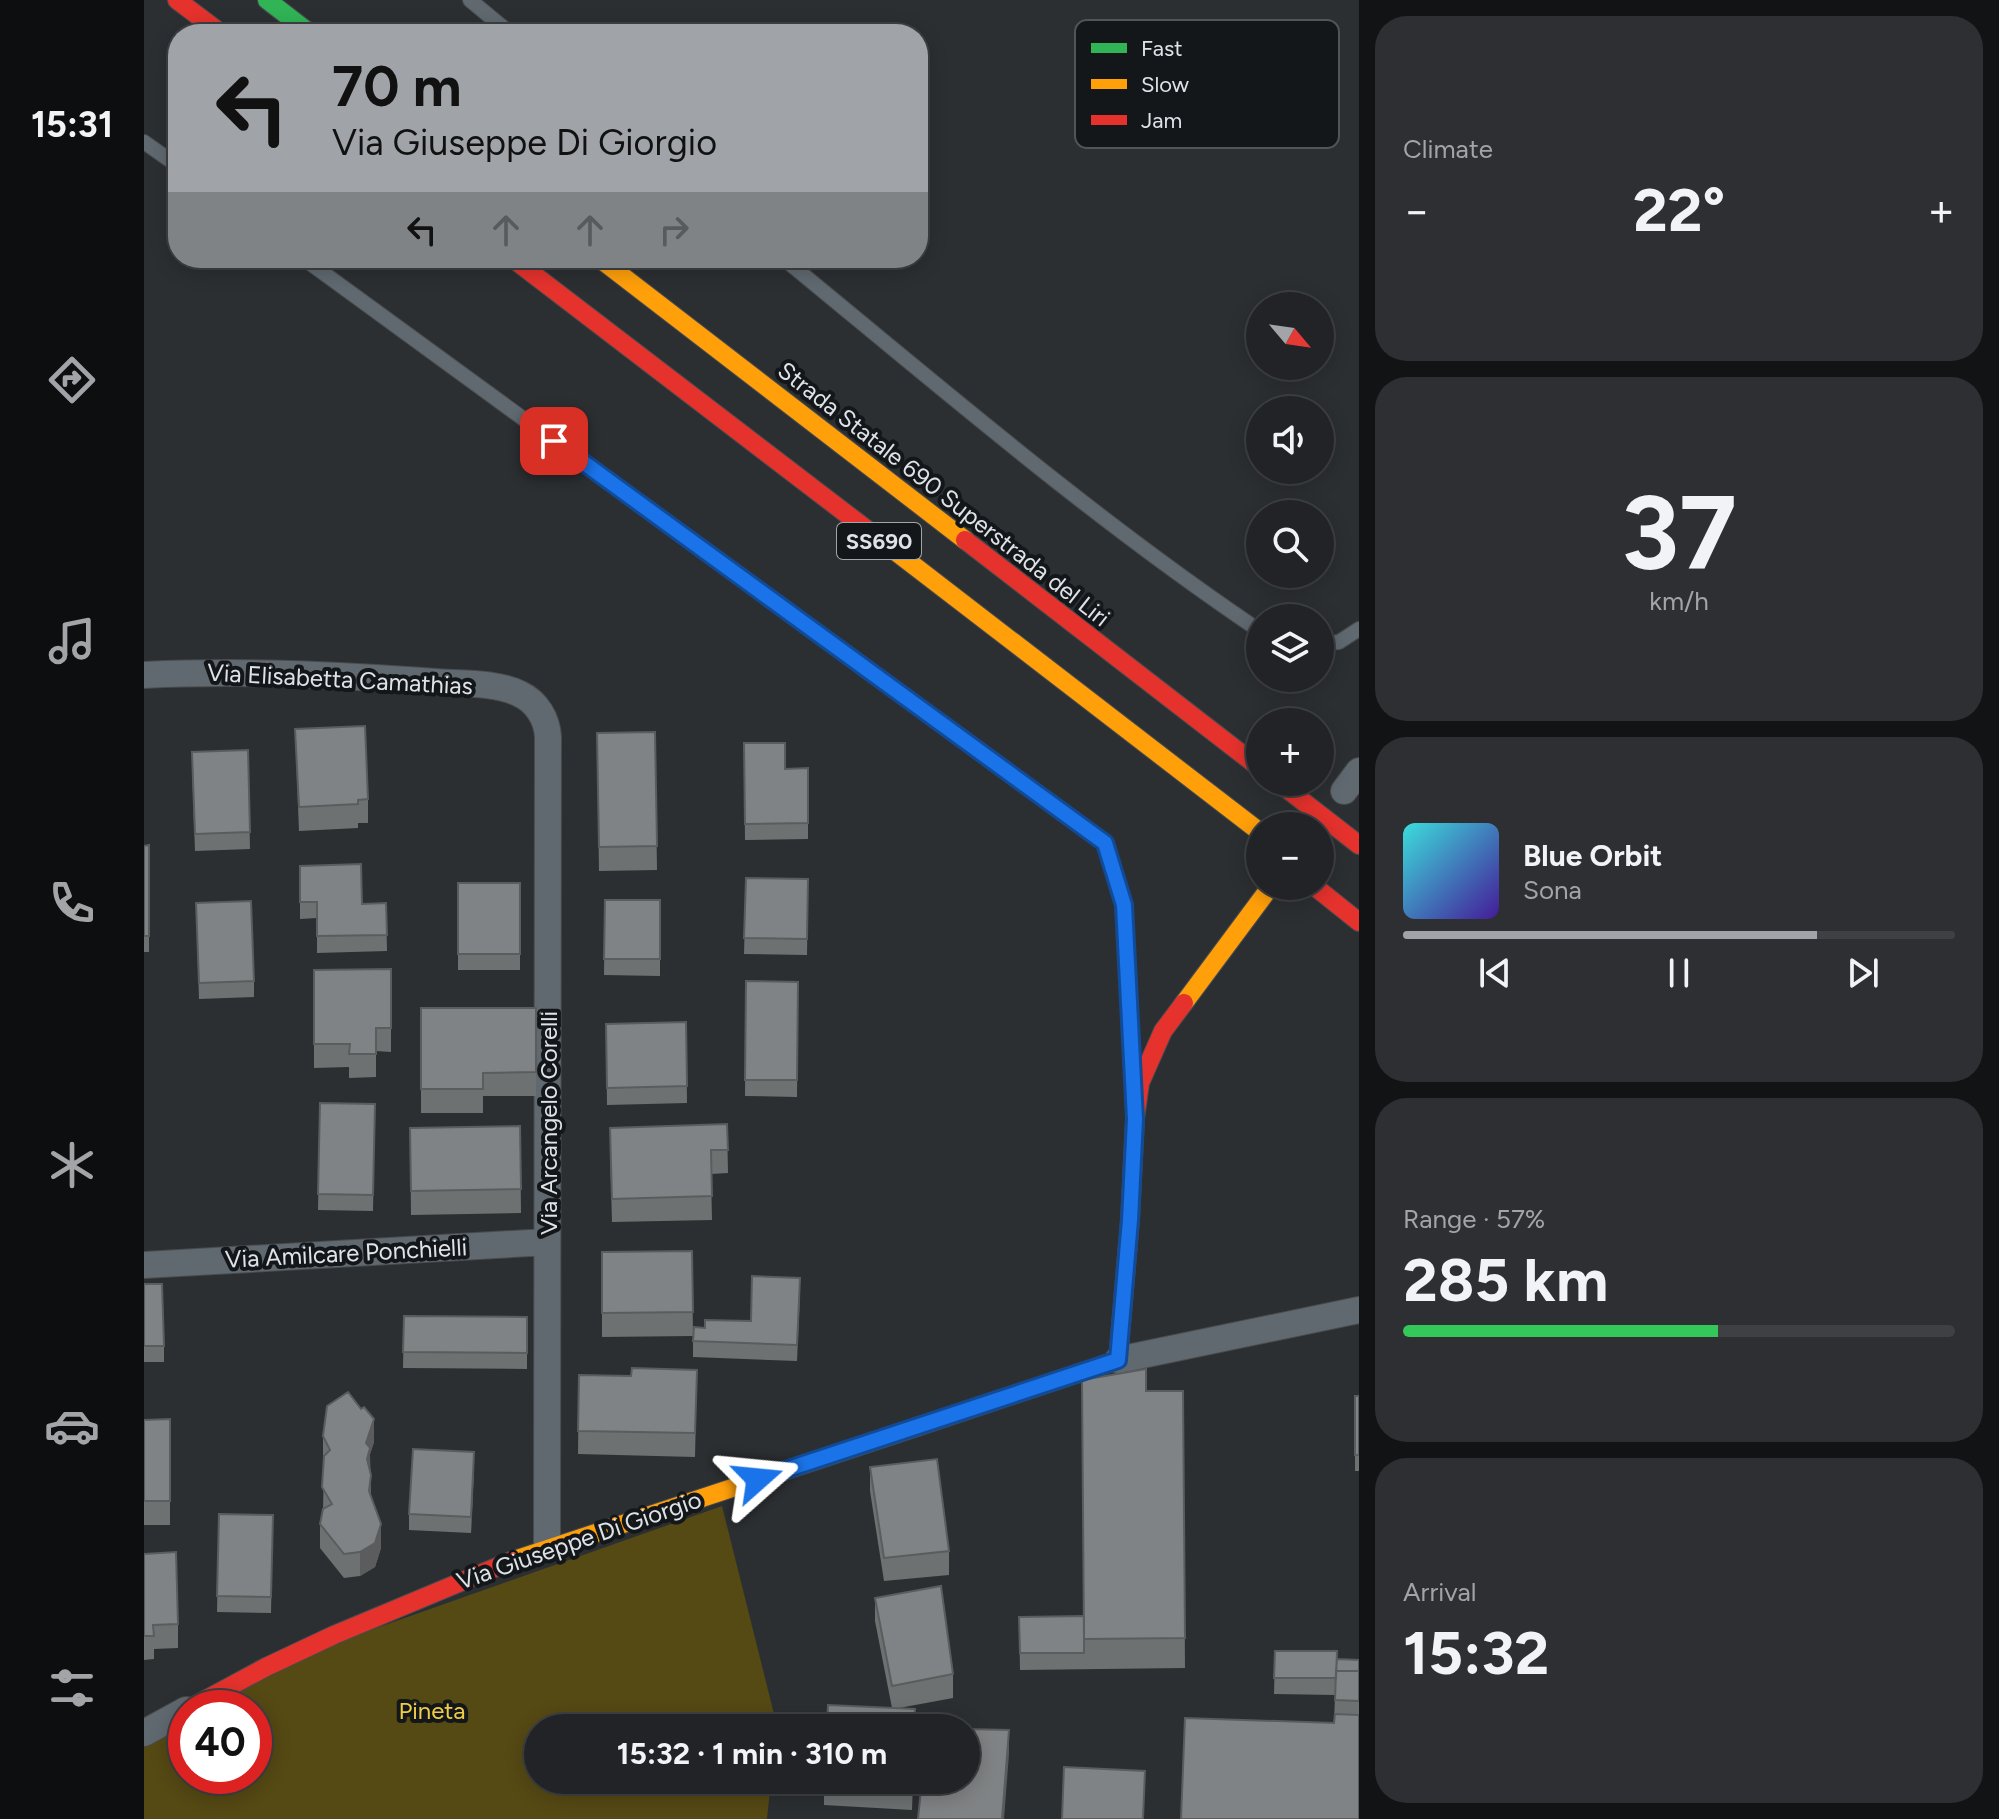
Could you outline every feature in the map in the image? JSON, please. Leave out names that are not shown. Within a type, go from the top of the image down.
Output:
[{"type":"main road","points":[[177,0],[209,24]]},
{"type":"main road","points":[[267,0],[298,24]]},
{"type":"main road","name":"SS690","points":[[525,268],[1246,823]]},
{"type":"main road","name":"Strada Statale 690 Superstrada del Liri","points":[[612,268],[1246,757]]},
{"type":"main road","points":[[1296,796],[1359,845]]},
{"type":"main road","points":[[1334,879],[1340,883]]},
{"type":"main road","points":[[1118,1360],[1140,1083],[1163,1031],[1261,900]]},
{"type":"main road","points":[[1332,900],[1359,922]]},
{"type":"main road","name":"Via Giuseppe Di Giorgio","points":[[223,1690],[334,1635],[547,1548],[1118,1360]]},
{"type":"street","name":"Via Elisabetta Camathias","points":[[144,675],[231,673],[372,677],[495,687],[517,692],[532,701]]},
{"type":"street","name":"Via Arcangelo Corelli","points":[[532,701],[544,719],[548,737],[547,1548]]},
{"type":"street","name":"Via Amilcare Ponchielli","points":[[144,1265],[547,1242]]},
{"type":"street","name":"Via Giuseppe Di Giorgio","points":[[1118,1360],[1359,1310]]},
{"type":"street","name":"Via Giuseppe Di Giorgio","points":[[144,1733],[168,1720]]},
{"type":"lane","points":[[470,0],[499,24]]},
{"type":"lane","points":[[144,142],[168,159]]},
{"type":"lane","points":[[317,268],[1105,843],[1124,905],[1135,1119]]},
{"type":"lane","points":[[795,268],[1174,573],[1246,622]]},
{"type":"lane","points":[[1334,643],[1359,629]]},
{"type":"green space","name":"Pineta","points":[[722,1506],[774,1714],[524,1714],[524,1794],[770,1794],[767,1819],[144,1819],[144,1733],[168,1720],[168,1794],[272,1794],[272,1690],[223,1690],[266,1667]]},
{"type":"building","points":[[365,726],[368,799],[358,800],[358,804],[299,807],[295,729]]},
{"type":"building","points":[[655,732],[657,846],[599,847],[597,733]]},
{"type":"building","points":[[744,743],[785,743],[785,769],[808,768],[808,823],[745,824]]},
{"type":"building","points":[[248,750],[250,832],[195,834],[192,752]]},
{"type":"building","points":[[149,845],[149,936],[144,936],[144,846]]},
{"type":"building","points":[[361,864],[362,904],[386,903],[387,935],[317,936],[317,902],[300,902],[300,866]]},
{"type":"building","points":[[746,878],[808,879],[807,939],[744,938]]},
{"type":"building","points":[[458,883],[520,883],[520,954],[458,954]]},
{"type":"building","points":[[605,900],[660,900],[660,959],[604,959]]},
{"type":"building","points":[[251,901],[254,981],[199,983],[196,903]]},
{"type":"building","points":[[391,969],[391,1028],[376,1028],[376,1054],[349,1054],[350,1044],[314,1044],[314,970]]},
{"type":"building","points":[[746,981],[798,982],[797,1080],[745,1080]]},
{"type":"building","points":[[421,1008],[536,1008],[536,1072],[483,1073],[483,1089],[421,1089]]},
{"type":"building","points":[[686,1022],[687,1086],[607,1088],[606,1024]]},
{"type":"building","points":[[320,1103],[375,1104],[373,1195],[318,1194]]},
{"type":"building","points":[[727,1124],[728,1150],[711,1150],[712,1196],[612,1199],[610,1128]]},
{"type":"building","points":[[520,1126],[521,1189],[411,1191],[410,1128]]},
{"type":"building","points":[[692,1251],[693,1312],[602,1313],[602,1252]]},
{"type":"building","points":[[752,1276],[800,1278],[797,1345],[693,1341],[694,1327],[705,1328],[705,1320],[751,1321]]},
{"type":"building","points":[[144,1284],[162,1284],[164,1346],[144,1346]]},
{"type":"building","points":[[404,1316],[527,1317],[527,1353],[403,1352]]},
{"type":"building","points":[[632,1368],[697,1370],[695,1433],[578,1431],[579,1375],[631,1376]]},
{"type":"building","points":[[1146,1369],[1146,1391],[1183,1391],[1185,1638],[1084,1639],[1082,1380]]},
{"type":"building","points":[[348,1392],[361,1409],[364,1407],[374,1419],[366,1443],[370,1448],[367,1459],[371,1475],[369,1491],[381,1524],[375,1543],[360,1552],[344,1554],[320,1524],[323,1509],[332,1504],[322,1487],[324,1456],[330,1450],[323,1436],[327,1406]]},
{"type":"building","points":[[1355,1396],[1359,1396],[1359,1455],[1355,1455]]},
{"type":"building","points":[[170,1419],[170,1501],[144,1501],[144,1420]]},
{"type":"building","points":[[413,1449],[474,1452],[471,1517],[409,1514]]},
{"type":"building","points":[[937,1459],[949,1551],[884,1558],[870,1467]]},
{"type":"building","points":[[219,1514],[273,1515],[271,1597],[217,1596]]},
{"type":"building","points":[[176,1552],[178,1624],[153,1625],[154,1636],[144,1636],[144,1554]]},
{"type":"building","points":[[941,1586],[953,1674],[892,1686],[875,1598]]},
{"type":"building","points":[[1084,1616],[1084,1653],[1020,1653],[1019,1617]]},
{"type":"building","points":[[1275,1651],[1337,1651],[1336,1678],[1274,1678]]},
{"type":"building","points":[[1337,1659],[1359,1660],[1359,1671],[1336,1671]]},
{"type":"building","points":[[1336,1671],[1359,1671],[1359,1701],[1335,1700]]},
{"type":"building","points":[[828,1705],[915,1709],[915,1714],[828,1714]]},
{"type":"building","points":[[1335,1714],[1359,1715],[1359,1819],[1181,1819],[1185,1718],[1334,1723]]},
{"type":"building","points":[[980,1729],[1009,1730],[1002,1819],[918,1819],[921,1794],[980,1794]]},
{"type":"building","points":[[1064,1767],[1145,1771],[1143,1819],[1062,1819]]},
{"type":"traffic: fast","points":[[267,0],[298,24]]},
{"type":"traffic: slow","points":[[612,268],[965,540]]},
{"type":"traffic: slow","points":[[891,548],[1246,821]]},
{"type":"traffic: slow","points":[[1184,1003],[1261,900]]},
{"type":"traffic: slow","points":[[511,1561],[917,1427]]},
{"type":"traffic: jam","points":[[177,0],[209,24]]},
{"type":"traffic: jam","points":[[525,268],[891,548]]},
{"type":"traffic: jam","points":[[965,540],[1246,757]]},
{"type":"traffic: jam","points":[[1296,796],[1359,845]]},
{"type":"traffic: jam","points":[[1332,900],[1359,922]]},
{"type":"traffic: jam","points":[[917,1427],[1118,1360],[1140,1083],[1163,1031],[1184,1003]]},
{"type":"traffic: jam","points":[[223,1690],[334,1635],[511,1561]]},
{"type":"route","points":[[554,441],[1105,843],[1124,905],[1135,1119],[1118,1360],[758,1479]]}]
